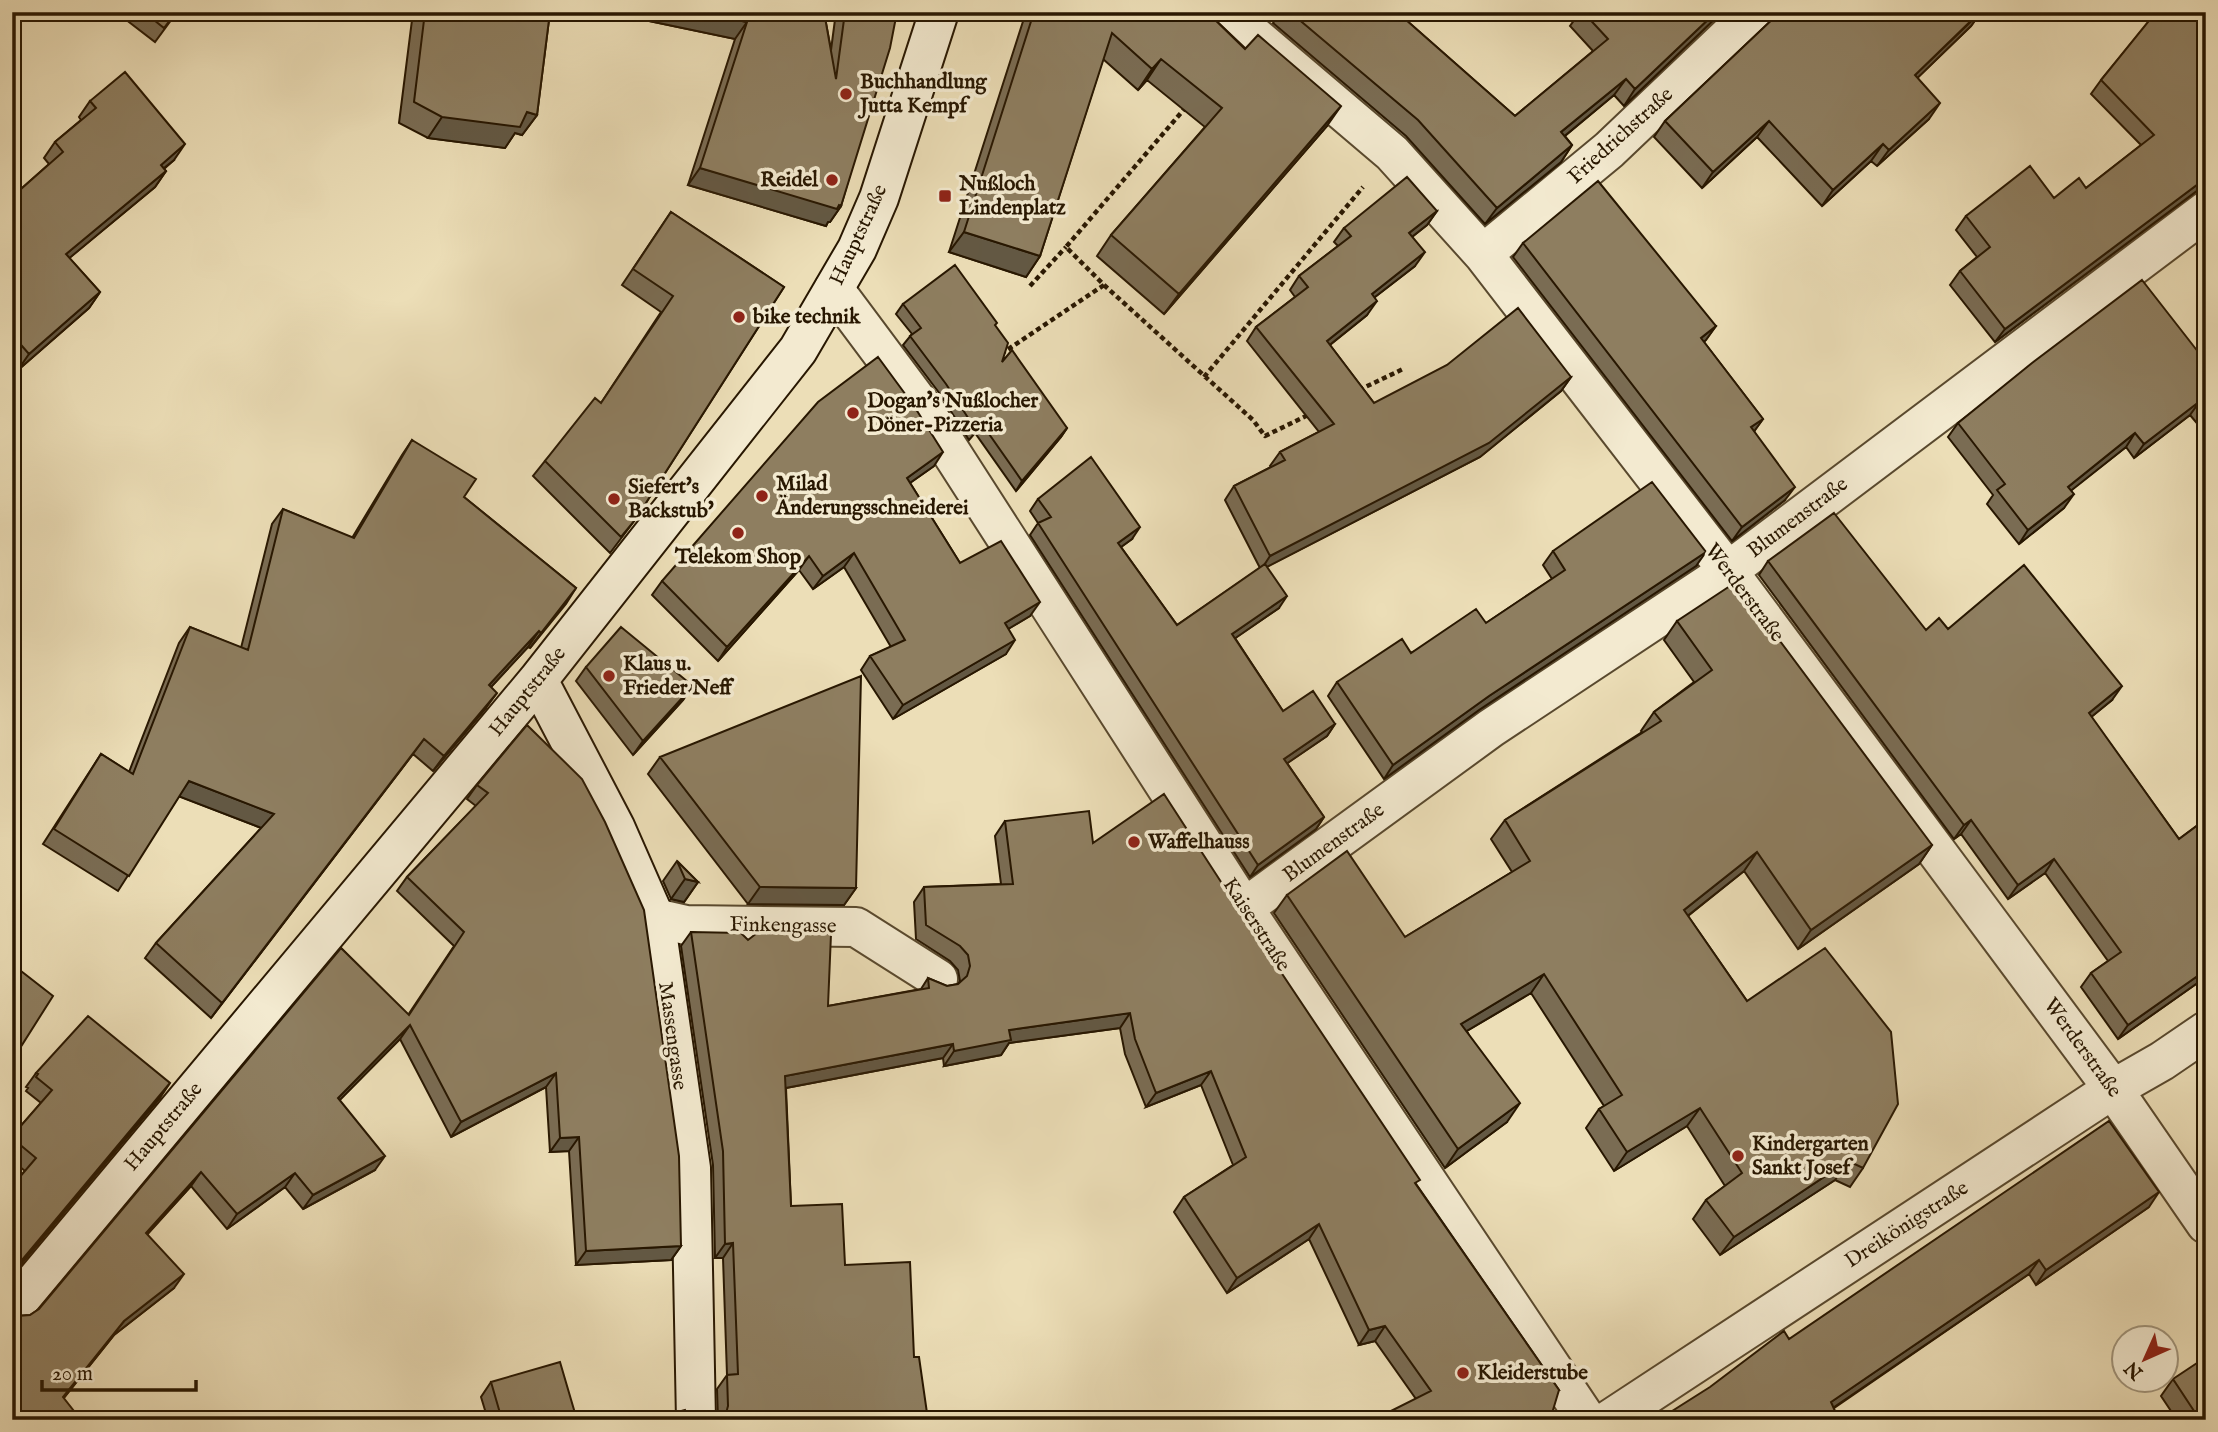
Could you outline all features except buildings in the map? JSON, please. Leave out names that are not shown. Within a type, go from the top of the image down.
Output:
[{"type":"street","name":"Hauptstraße","points":[[12,1309],[538,680],[798,350],[857,249],[879,198],[939,12]]},
{"type":"street","name":"Werderstraße","points":[[1226,12],[1392,153],[1483,254],[1728,571],[2113,1090],[2206,1224]]},
{"type":"street","name":"Friedrichstraße","points":[[1483,254],[1609,150],[1754,12]]},
{"type":"street","name":"Blumenstraße","points":[[1244,908],[1491,728],[1728,571],[2201,224]]},
{"type":"street","name":"Kaiserstraße","points":[[834,289],[922,407],[1244,908],[1587,1420]]},
{"type":"street","name":"Massengasse","points":[[538,680],[615,827],[655,918],[691,1168],[696,1420]]},
{"type":"street","name":"Finkengasse","points":[[655,918],[686,925],[856,927],[938,979]]},
{"type":"street","name":"Dreikönigstraße","points":[[1609,1420],[2206,1031]]},
{"type":"path","points":[[1030,286],[1188,105]]},
{"type":"path","points":[[1204,377],[1392,153]]},
{"type":"path","points":[[1066,247],[1253,420],[1265,436],[1315,411]]},
{"type":"path","points":[[990,361],[1104,285]]},
{"type":"path","points":[[1353,393],[1403,369]]},
{"type":"place","name":"Buchhandlung Jutta Kempf","points":[[846,94]]},
{"type":"place","name":"Reidel","points":[[832,180]]},
{"type":"place","name":"Nußloch Lindenplatz","points":[[945,196]]},
{"type":"place","name":"bike technik","points":[[739,317]]},
{"type":"place","name":"Dogan's Nußlocher Döner-Pizzeria","points":[[853,413]]},
{"type":"place","name":"Milad Änderungsschneiderei","points":[[762,496]]},
{"type":"place","name":"Siefert's Backstub'","points":[[614,499]]},
{"type":"place","name":"Telekom Shop","points":[[738,533]]},
{"type":"place","name":"Klaus u. Frieder Neff","points":[[609,676]]},
{"type":"place","name":"Waffelhauss","points":[[1134,842]]},
{"type":"place","name":"Kindergarten Sankt Josef","points":[[1738,1156]]},
{"type":"place","name":"Kleiderstube","points":[[1463,1373]]}]
